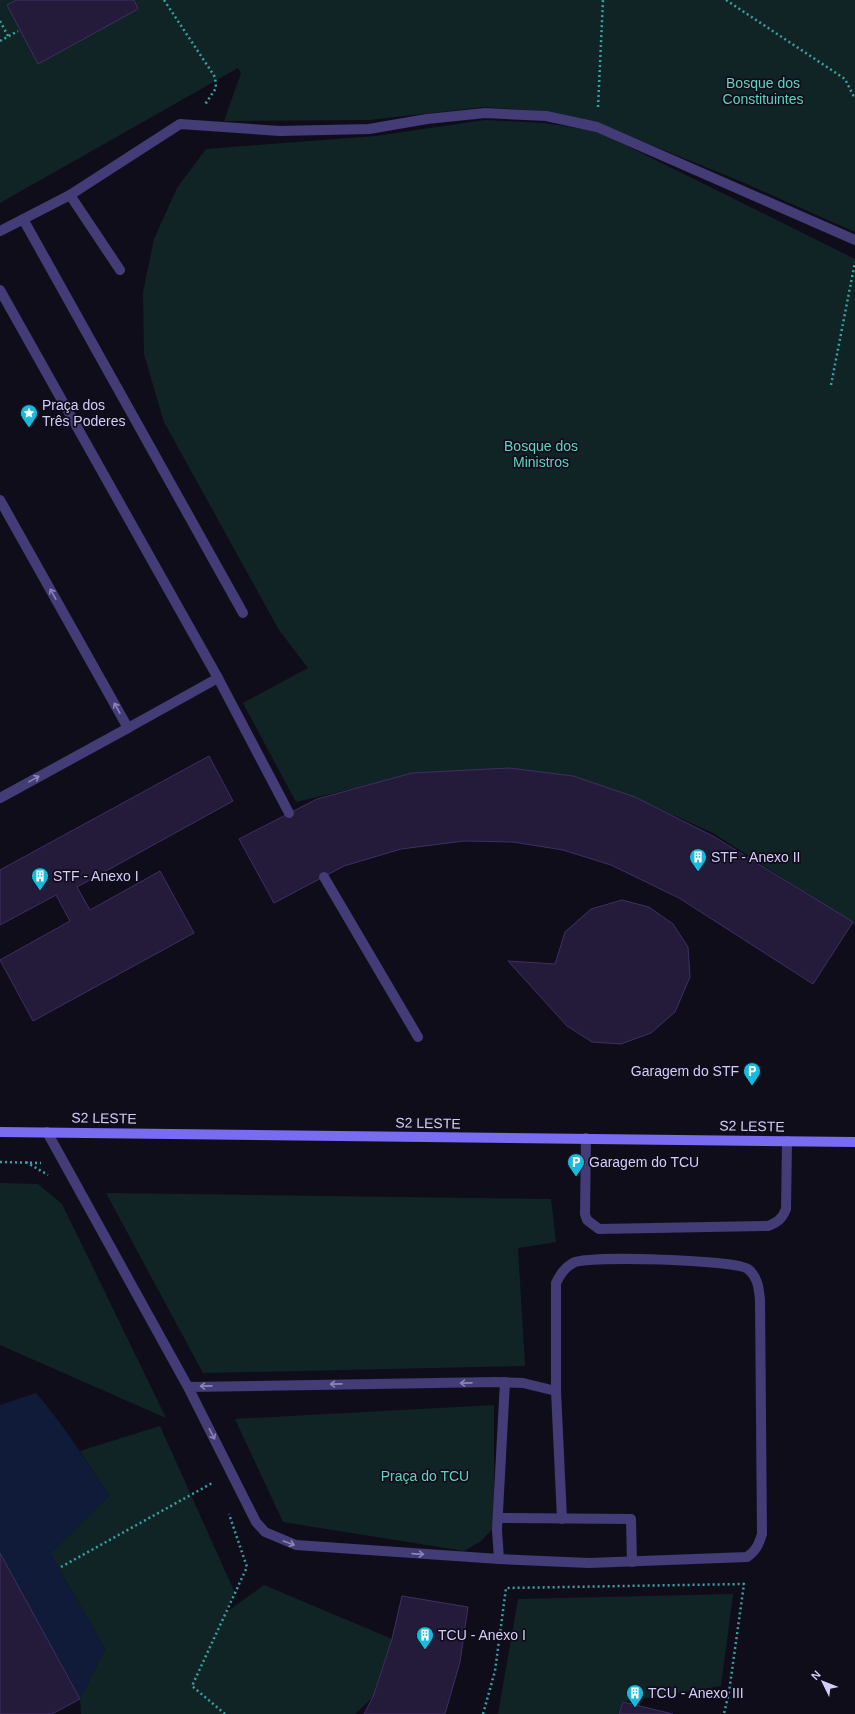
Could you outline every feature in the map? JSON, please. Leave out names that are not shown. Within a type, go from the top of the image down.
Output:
[{"type":"main road","name":"S2 LESTE","points":[[0,1132],[855,1142]]},
{"type":"lane","points":[[0,231],[70,195],[180,124],[280,131],[369,129],[427,119],[485,113],[546,116],[598,127],[855,240]]},
{"type":"lane","points":[[70,195],[120,270]]},
{"type":"lane","points":[[23,219],[243,613]]},
{"type":"lane","points":[[0,290],[218,678],[289,813]]},
{"type":"lane","points":[[0,500],[128,728]]},
{"type":"lane","points":[[0,798],[218,678]]},
{"type":"lane","points":[[324,877],[418,1037]]},
{"type":"lane","points":[[48,1132],[188,1386],[256,1522],[265,1532],[296,1545],[499,1559],[589,1563],[747,1557],[753,1553],[760,1544],[762,1534],[760,1300],[759,1285],[748,1270],[740,1265],[599,1259],[574,1262],[561,1272],[556,1283],[556,1390],[562,1518]]},
{"type":"lane","points":[[586,1138],[584,1214],[587,1220],[599,1229],[768,1226],[777,1222],[782,1217],[786,1209],[787,1141]]},
{"type":"lane","points":[[188,1386],[505,1382],[522,1383],[556,1390]]},
{"type":"lane","points":[[499,1559],[498,1518],[505,1382]]},
{"type":"lane","points":[[498,1518],[631,1519],[632,1562]]},
{"type":"path","points":[[164,0],[215,77],[216,88],[206,105],[180,124]]},
{"type":"path","points":[[598,127],[603,0]]},
{"type":"path","points":[[726,0],[845,79],[855,99]]},
{"type":"path","points":[[0,21],[8,36]]},
{"type":"path","points":[[0,41],[18,31]]},
{"type":"path","points":[[831,385],[855,262]]},
{"type":"path","points":[[0,1162],[64,1163]]},
{"type":"path","points":[[61,1567],[217,1480]]},
{"type":"path","points":[[225,1714],[192,1686],[247,1567],[226,1506]]},
{"type":"path","points":[[483,1714],[495,1671],[506,1588],[744,1584],[729,1692],[724,1714]]},
{"type":"green space","name":"Bosque dos Constituintes","points":[[0,0],[855,0],[855,232],[740,181],[597,123],[543,111],[484,107],[369,120],[224,121],[241,73],[238,68],[0,203]]},
{"type":"green space","name":"Bosque dos Ministros","points":[[485,120],[544,123],[597,131],[855,259],[855,924],[713,833],[636,798],[415,774],[296,802],[243,703],[308,668],[279,630],[164,422],[144,354],[143,292],[154,239],[177,188],[206,149],[376,136]]},
{"type":"green space","points":[[0,1183],[38,1184],[62,1204],[166,1418],[0,1345]]},
{"type":"green space","points":[[106,1193],[551,1199],[556,1242],[518,1248],[525,1366],[203,1373]]},
{"type":"green space","name":"Praça do TCU","points":[[494,1405],[494,1527],[481,1541],[464,1551],[283,1522],[235,1419]]},
{"type":"green space","points":[[160,1426],[234,1591],[225,1613],[264,1585],[392,1639],[373,1697],[355,1714],[81,1714],[80,1699],[105,1649],[50,1553],[109,1496],[80,1451]]},
{"type":"green space","points":[[733,1594],[721,1686],[623,1702],[618,1714],[498,1714],[518,1599]]},
{"type":"water","points":[[36,1393],[65,1430],[109,1496],[50,1553],[105,1649],[80,1699],[0,1553],[0,1405]]},
{"type":"building","points":[[17,0],[134,0],[138,9],[38,64],[7,5]]},
{"type":"building","name":"STF - Anexo I","points":[[209,756],[233,801],[77,887],[90,910],[160,871],[194,933],[33,1021],[0,960],[70,921],[56,895],[0,925],[0,870]]},
{"type":"building","name":"STF - Anexo II","points":[[509,768],[573,776],[635,797],[713,836],[853,922],[813,984],[679,898],[611,865],[563,850],[513,842],[464,841],[401,849],[344,866],[274,903],[239,839],[317,799],[412,773]]},
{"type":"building","points":[[622,900],[649,907],[673,924],[688,947],[690,977],[675,1012],[651,1033],[621,1044],[592,1042],[567,1026],[508,961],[555,964],[565,932],[591,909]]},
{"type":"building","points":[[0,1553],[80,1699],[52,1714],[0,1714]]},
{"type":"building","name":"TCU - Anexo I","points":[[402,1596],[468,1607],[460,1662],[445,1714],[364,1714],[373,1697],[392,1639]]},
{"type":"building","name":"TCU - Anexo III","points":[[623,1702],[673,1714],[619,1714]]},
{"type":"place","name":"Praça dos Três Poderes","points":[[29,428]]},
{"type":"place","name":"STF - Anexo II","points":[[698,872]]},
{"type":"place","name":"STF - Anexo I","points":[[40,891]]},
{"type":"place","name":"Garagem do STF","points":[[752,1086]]},
{"type":"place","name":"Garagem do TCU","points":[[576,1177]]},
{"type":"place","name":"TCU - Anexo I","points":[[425,1650]]},
{"type":"place","name":"TCU - Anexo III","points":[[635,1708]]}]
